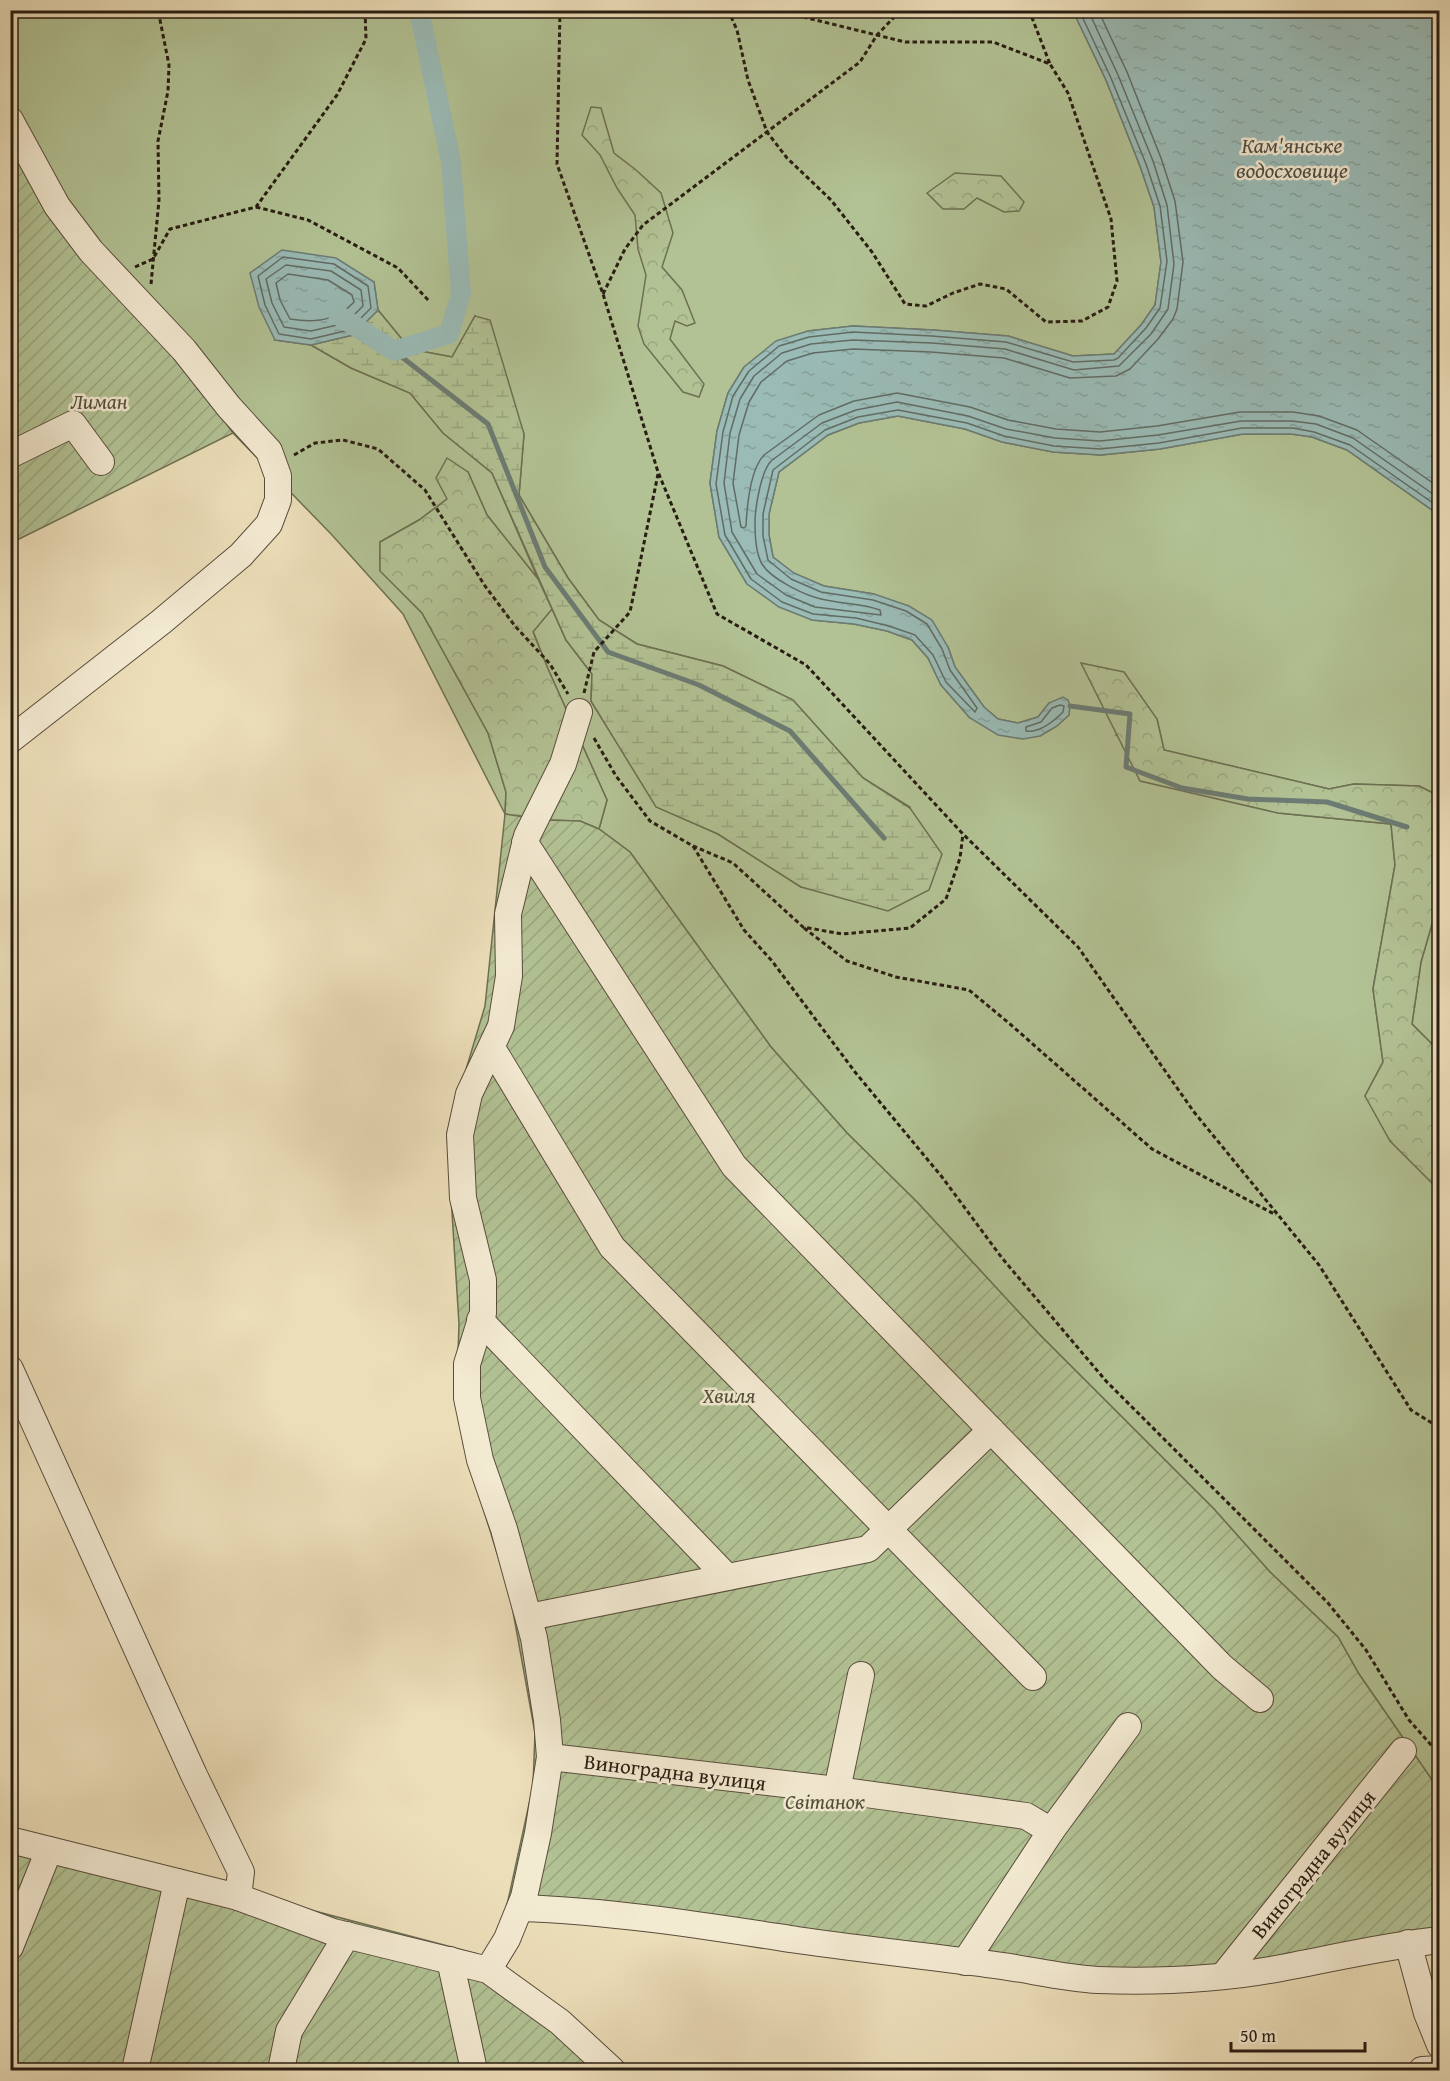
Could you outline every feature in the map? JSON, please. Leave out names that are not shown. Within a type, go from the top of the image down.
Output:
[{"type":"street","points":[[10,120],[57,206],[91,251],[184,350],[229,407],[269,451],[278,476],[278,500],[269,524],[241,555],[161,622],[10,740]]},
{"type":"street","points":[[10,456],[73,424],[101,462]]},
{"type":"street","points":[[488,1970],[507,1939],[524,1897],[538,1833],[550,1757],[547,1720],[534,1638],[504,1529],[480,1460],[467,1398],[467,1364],[483,1314],[483,1280],[464,1198],[460,1135],[469,1094],[501,1026],[509,976],[508,914],[525,843],[563,764],[579,712]]},
{"type":"street","points":[[525,843],[734,1166],[1222,1667],[1260,1699]]},
{"type":"street","points":[[492,1048],[612,1247],[1033,1677]]},
{"type":"street","points":[[480,1320],[727,1577]]},
{"type":"street","points":[[10,1369],[194,1775],[241,1872],[238,1897]]},
{"type":"street","points":[[529,1617],[868,1549],[991,1430]]},
{"type":"street","points":[[837,1790],[861,1675]]},
{"type":"street","points":[[965,1962],[1051,1831],[1128,1726]]},
{"type":"street","name":"Виноградна вулиця","points":[[1223,1976],[1403,1751]]},
{"type":"street","name":"Виноградна вулиця","points":[[550,1757],[837,1790],[1026,1816],[1051,1831]]},
{"type":"street","points":[[10,1840],[238,1897],[347,1935],[488,1970],[560,2022],[612,2070]]},
{"type":"street","points":[[10,1947],[49,1850]]},
{"type":"street","points":[[135,2070],[177,1882]]},
{"type":"street","points":[[519,1908],[548,1909],[693,1925],[1095,1980],[1157,1981],[1267,1971],[1407,1943],[1440,1940]]},
{"type":"street","points":[[281,2070],[289,2031],[347,1935]]},
{"type":"street","points":[[1407,1943],[1427,2013],[1440,2045]]},
{"type":"street","points":[[450,1959],[474,2070]]},
{"type":"street","points":[[1422,2070],[1440,2068]]},
{"type":"path","points":[[152,316],[153,259],[159,200],[159,141],[168,91],[169,65],[158,10]]},
{"type":"path","points":[[256,207],[337,95],[366,39],[364,10]]},
{"type":"path","points":[[560,10],[557,164],[603,294],[658,472],[717,615],[806,665],[963,834],[1078,947],[1194,1112],[1318,1265],[1411,1410],[1440,1428]]},
{"type":"path","points":[[728,10],[737,30],[748,80],[767,132],[787,158],[831,200],[872,252],[905,304],[926,306],[953,293],[980,285],[1006,289],[1046,322],[1082,321],[1108,307],[1117,281],[1111,219],[1068,93],[1050,64],[1029,10]]},
{"type":"path","points":[[774,10],[905,42],[993,42],[1050,64]]},
{"type":"path","points":[[603,294],[625,249],[643,225],[860,63],[877,35],[901,10]]},
{"type":"path","points":[[114,276],[153,259],[170,229],[256,207],[308,220],[398,268],[430,302]]},
{"type":"path","points":[[278,476],[295,454],[315,443],[343,440],[378,449],[425,490],[486,586],[515,626],[550,664],[616,776],[650,821],[693,846],[733,863],[803,927],[847,962],[896,977],[969,990],[1152,1149],[1280,1217]]},
{"type":"path","points":[[579,712],[594,652],[630,612],[658,472]]},
{"type":"path","points":[[803,927],[842,934],[910,928],[946,899],[960,858],[963,834]]},
{"type":"path","points":[[693,846],[744,930],[772,961],[855,1072],[942,1177],[1002,1258],[1106,1381],[1328,1603],[1366,1650],[1409,1720],[1440,1755]]},
{"type":"green space","points":[[11,11],[1073,11],[1106,80],[1154,207],[1161,262],[1155,305],[1141,325],[1114,354],[1073,356],[1008,336],[933,330],[853,326],[808,331],[744,367],[728,393],[717,431],[710,483],[719,537],[747,584],[812,620],[854,624],[887,631],[912,640],[928,658],[941,685],[970,718],[1040,736],[1057,726],[1069,715],[1049,703],[1038,717],[1018,723],[998,719],[984,707],[955,667],[948,647],[874,594],[824,586],[794,574],[773,557],[769,535],[769,514],[779,472],[828,435],[859,423],[898,416],[965,429],[1002,442],[1053,452],[1101,455],[1160,449],[1243,434],[1292,434],[1312,437],[1347,450],[1439,515],[1439,796],[1419,786],[1354,784],[1329,789],[1164,750],[1157,719],[1116,735],[1278,813],[1391,824],[1395,865],[1373,989],[1383,1062],[1365,1096],[1433,1184],[1439,1186],[1439,1790],[1359,1674],[1338,1637],[1270,1572],[1214,1509],[1039,1334],[918,1203],[847,1133],[771,1047],[630,852],[599,829],[607,800],[533,631],[552,609],[566,640],[592,674],[591,701],[657,807],[718,834],[801,887],[910,807],[863,778],[793,700],[723,666],[637,644],[599,620],[568,578],[519,495],[524,434],[475,316],[452,357],[410,349],[378,310],[374,282],[275,340],[311,345],[351,368],[410,393],[443,433],[492,473],[538,579],[487,515],[468,472],[447,499],[419,520],[380,542],[380,570],[422,613],[488,733],[506,792],[505,814],[403,614],[332,535],[233,433],[184,364],[11,138]]},
{"type":"green space","points":[[591,107],[601,108],[614,153],[661,193],[673,233],[662,267],[682,290],[695,323],[687,326],[675,321],[670,339],[704,384],[699,397],[683,392],[644,344],[638,326],[646,275],[638,249],[635,215],[617,188],[600,155],[582,135]]},
{"type":"green space","name":"Лиман","points":[[10,138],[184,364],[233,433],[11,543]]},
{"type":"green space","points":[[955,173],[1001,176],[1024,202],[1019,211],[1004,212],[977,198],[964,209],[943,209],[927,193]]},
{"type":"green space","points":[[378,310],[410,349],[452,357],[475,316],[490,320],[524,434],[519,495],[568,578],[599,620],[637,644],[723,666],[793,700],[863,778],[910,808],[942,854],[929,890],[888,911],[801,887],[718,834],[656,807],[591,701],[592,674],[566,640],[492,473],[443,433],[410,393],[351,368],[311,345],[353,335]]},
{"type":"green space","points":[[447,458],[468,472],[487,515],[538,579],[552,609],[533,632],[607,800],[599,829],[580,821],[545,820],[505,814],[506,792],[488,733],[422,613],[380,571],[380,542],[419,520],[447,499],[436,478]]},
{"type":"green space","points":[[1081,663],[1124,672],[1157,719],[1164,750],[1329,789],[1354,784],[1419,786],[1439,796],[1439,900],[1421,962],[1412,1024],[1439,1051],[1439,1186],[1433,1184],[1390,1141],[1365,1096],[1383,1062],[1373,989],[1395,865],[1391,824],[1278,813],[1140,781]]},
{"type":"green space","name":"Хвиля","points":[[505,814],[545,820],[580,821],[599,829],[630,852],[771,1047],[847,1133],[918,1203],[1039,1334],[1214,1509],[1270,1572],[1338,1637],[1359,1674],[1439,1790],[1439,1935],[1221,1982],[507,1905],[533,1786],[535,1733],[510,1595],[463,1443],[457,1383],[459,1324],[447,1133],[485,1006]]},
{"type":"green space","points":[[1439,900],[1439,1051],[1412,1024],[1421,962]]},
{"type":"green space","points":[[11,1844],[223,1887],[478,1954],[504,1985],[601,2070],[11,2070]]},
{"type":"water","name":"Кам'янське водосховище","points":[[1073,11],[1439,11],[1439,515],[1347,450],[1312,437],[1291,434],[1243,434],[1160,449],[1101,455],[1053,452],[1002,442],[965,429],[898,416],[859,423],[828,435],[779,472],[769,514],[769,535],[773,557],[794,573],[824,586],[874,594],[909,606],[932,620],[948,647],[955,667],[984,707],[998,719],[1018,723],[1038,717],[1049,703],[1063,697],[1068,700],[1069,715],[1057,726],[1040,736],[1023,739],[998,735],[970,718],[941,685],[928,658],[912,640],[887,631],[854,624],[812,620],[779,607],[747,584],[719,537],[710,483],[717,431],[728,393],[744,367],[776,341],[808,331],[853,326],[933,330],[1008,336],[1073,356],[1114,354],[1141,325],[1155,305],[1161,262],[1154,207],[1106,80]]},
{"type":"water","points":[[282,250],[336,258],[374,282],[378,310],[353,335],[311,345],[275,340],[259,307],[250,273]]},
{"type":"waterway","points":[[338,315],[394,351],[449,334],[461,294],[451,162],[419,10]]},
{"type":"waterway","points":[[394,351],[488,424],[545,567],[608,652],[699,685],[790,731],[884,838]]},
{"type":"waterway","points":[[1070,706],[1130,714],[1126,767],[1182,788],[1248,799],[1327,802],[1407,827]]},
{"type":"park label","name":"Світанок","points":[[825,1801]]}]
